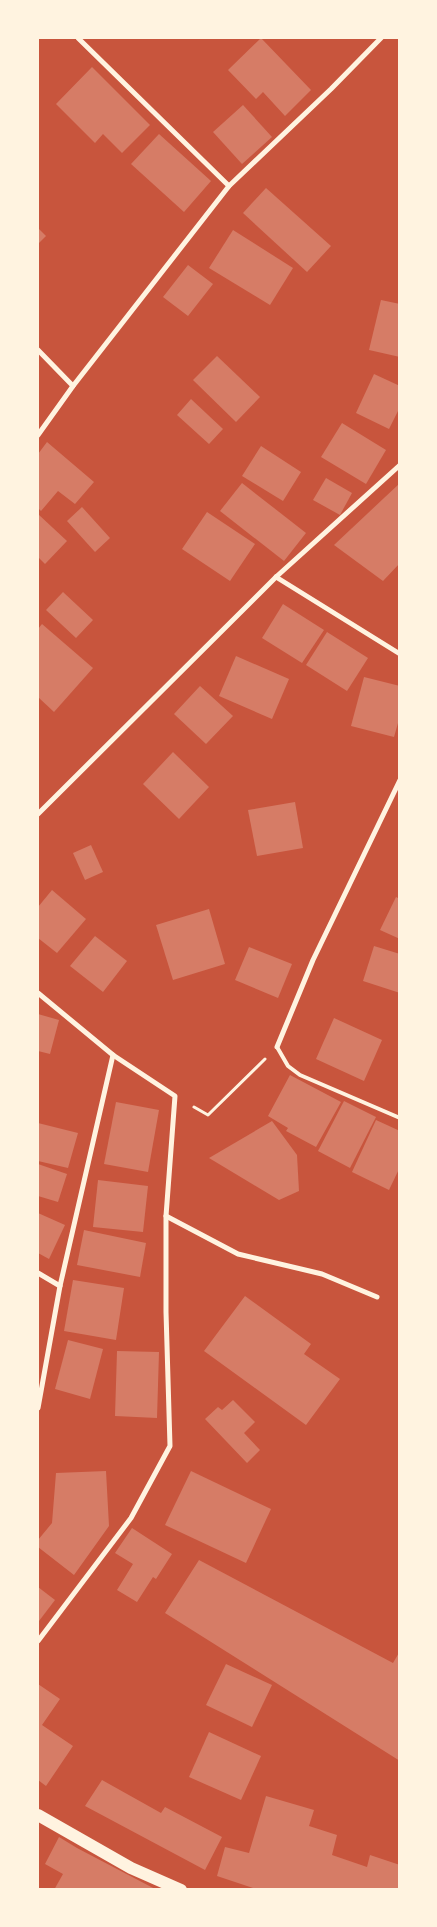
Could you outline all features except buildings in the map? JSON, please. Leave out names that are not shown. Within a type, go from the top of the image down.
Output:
[{"type":"main road","points":[[38,1815],[131,1868],[181,1890]]},
{"type":"street","points":[[78,38],[229,186]]},
{"type":"street","points":[[38,435],[73,386],[229,186],[331,89],[381,38]]},
{"type":"street","points":[[38,350],[73,386]]},
{"type":"street","points":[[38,814],[276,577],[400,465]]},
{"type":"street","points":[[276,577],[400,654]]},
{"type":"street","points":[[278,1046],[313,960],[400,780]]},
{"type":"street","points":[[38,994],[112,1055],[176,1096],[166,1216],[166,1312],[170,1446],[130,1518],[38,1641]]},
{"type":"street","points":[[38,1408],[60,1286],[112,1055]]},
{"type":"street","points":[[166,1216],[238,1254],[322,1274],[377,1297]]},
{"type":"street","points":[[38,1273],[60,1286]]},
{"type":"lane","points":[[278,1046],[288,1066],[300,1076],[400,1118]]},
{"type":"path","points":[[176,1096],[208,1115],[278,1046]]}]
